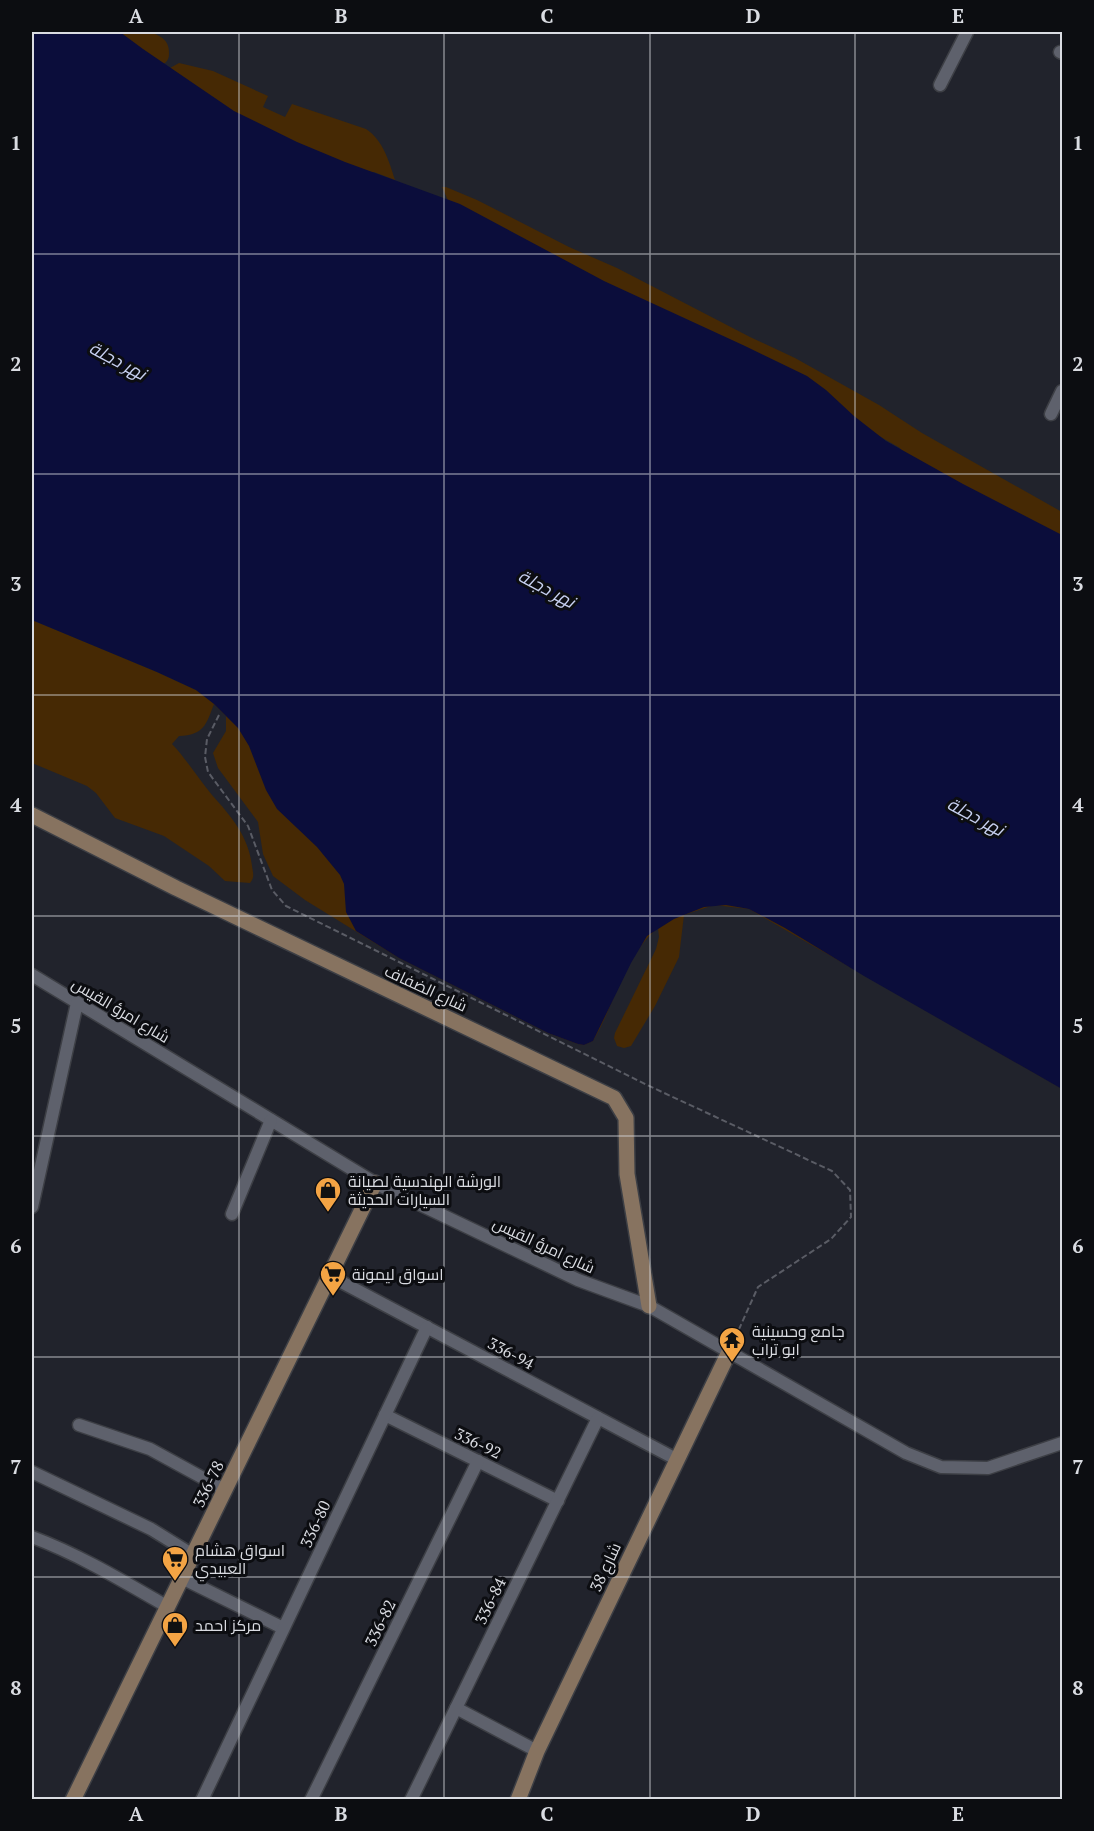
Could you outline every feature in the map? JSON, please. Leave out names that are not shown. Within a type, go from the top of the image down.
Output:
[{"type":"street","points":[[940,85],[967,32]]},
{"type":"street","points":[[1051,414],[1062,391]]},
{"type":"street","name":"شارع الضفاف","points":[[32,815],[186,893],[614,1098],[626,1118],[627,1174],[649,1306]]},
{"type":"street","name":"شارع امرؤ القيس","points":[[32,975],[375,1183],[578,1280],[649,1306],[906,1453],[941,1467],[988,1468],[1062,1443]]},
{"type":"street","points":[[32,1207],[77,1003]]},
{"type":"street","points":[[232,1214],[271,1120]]},
{"type":"street","name":"336-78","points":[[73,1800],[375,1183]]},
{"type":"street","name":"336-94","points":[[330,1276],[676,1459]]},
{"type":"street","name":"336-80","points":[[202,1800],[427,1327]]},
{"type":"street","name":"شارع 38","points":[[518,1800],[537,1751],[729,1352]]},
{"type":"street","name":"336-92","points":[[385,1415],[558,1501]]},
{"type":"street","name":"336-84","points":[[411,1800],[598,1418]]},
{"type":"street","points":[[79,1425],[150,1449],[225,1490]]},
{"type":"street","name":"336-82","points":[[311,1800],[478,1461]]},
{"type":"street","points":[[32,1472],[142,1524],[193,1555]]},
{"type":"street","points":[[32,1537],[114,1575],[168,1607]]},
{"type":"street","points":[[182,1578],[284,1628]]},
{"type":"street","points":[[456,1708],[537,1751]]},
{"type":"path","points":[[219,715],[207,739],[205,757],[208,772],[248,826],[272,890],[286,906],[647,1085],[832,1171],[850,1190],[850,1217],[831,1239],[758,1287],[729,1352]]},
{"type":"shaded area","points":[[98,32],[153,33],[162,37],[167,44],[168,59],[158,66]]},
{"type":"shaded area","points":[[179,63],[213,71],[268,96],[263,107],[285,117],[292,104],[366,129],[381,145],[395,180],[374,172],[362,176],[227,110],[170,68]]},
{"type":"shaded area","points":[[442,187],[477,200],[569,247],[617,268],[795,358],[879,405],[922,433],[1062,512],[1062,547],[904,457],[900,448],[719,344],[551,253],[543,254],[451,207]]},
{"type":"shaded area","points":[[32,620],[157,672],[196,690],[214,703],[608,822],[1062,1089],[749,909],[714,905],[684,915],[679,957],[655,1006],[631,1046],[624,1048],[617,1046],[615,1033],[656,949],[659,937],[658,928],[637,951],[593,1041],[584,1045],[578,1044],[548,1033],[399,958],[305,900],[273,876],[263,854],[258,822],[218,768],[213,753],[226,731],[226,716],[214,704],[209,718],[199,731],[179,736],[172,744],[243,836],[250,855],[253,873],[250,883],[225,881],[209,866],[164,836],[115,818],[96,793],[87,786],[32,763]]},
{"type":"water","name":"نهر دجلة","points":[[32,32],[120,32],[234,111],[297,142],[345,162],[460,204],[604,281],[807,376],[886,441],[1062,535],[1062,1089],[864,976],[785,928],[749,909],[726,905],[704,907],[674,919],[647,936],[631,963],[593,1041],[584,1045],[578,1044],[548,1033],[399,958],[356,931],[346,912],[344,884],[340,875],[317,847],[277,809],[266,790],[249,746],[238,728],[214,704],[196,690],[157,672],[32,620]]},
{"type":"place","name":"الورشة الهندسية لصيانة السيارات الحديثة","points":[[328,1213]]},
{"type":"place","name":"اسواق ليمونة","points":[[333,1297]]},
{"type":"place","name":"جامع وحسينية ابو تراب","points":[[732,1363]]},
{"type":"place","name":"اسواق هشام العبيدي","points":[[175,1582]]},
{"type":"place","name":"مركز احمد","points":[[175,1648]]}]
